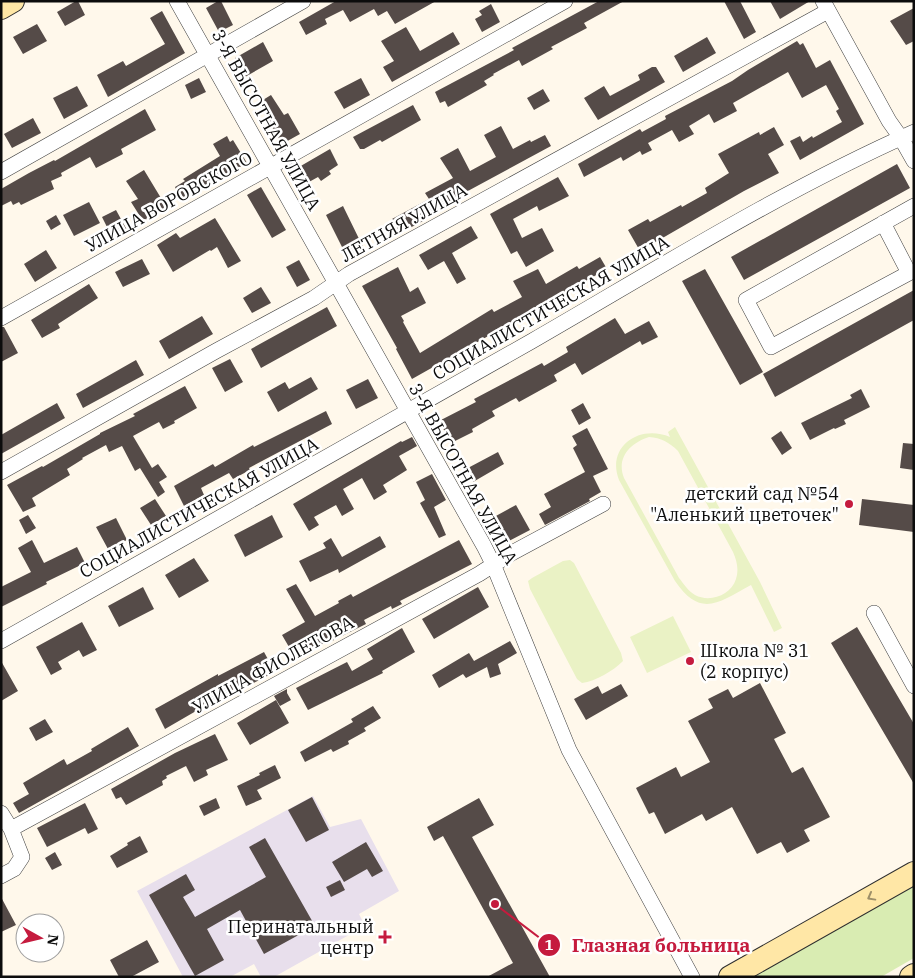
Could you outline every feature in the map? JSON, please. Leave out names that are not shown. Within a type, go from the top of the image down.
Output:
[{"type":"main road","points":[[1,8],[13,1]]},
{"type":"main road","points":[[730,977],[914,873]]},
{"type":"street","name":"3-Я ВЫСОТНАЯ УЛИЦА","points":[[177,1],[493,564],[569,750],[692,977]]},
{"type":"street","points":[[1,172],[303,1]]},
{"type":"street","name":"УЛИЦА ВОРОВСКОГО","points":[[1,318],[565,1]]},
{"type":"street","points":[[825,6],[889,121],[907,135],[914,161]]},
{"type":"street","name":"ЛЕТНЯЯ УЛИЦА","points":[[1,472],[314,298],[349,274],[578,148],[825,6]]},
{"type":"street","name":"СОЦИАЛИСТИЧЕСКАЯ УЛИЦА","points":[[1,641],[408,412],[764,207],[881,145],[907,135]]},
{"type":"street","points":[[883,223],[910,274],[771,347],[746,300],[883,223],[914,206]]},
{"type":"street","name":"УЛИЦА ФИОЛЕТОВА","points":[[11,829],[462,584],[493,564],[603,504]]},
{"type":"street","points":[[874,613],[914,686]]},
{"type":"street","points":[[1,813],[11,829],[22,857],[14,869],[1,876]]},
{"type":"shaded area","points":[[313,796],[330,827],[361,819],[399,891],[359,914],[365,926],[274,977],[261,977],[254,964],[230,977],[183,977],[137,891]]},
{"type":"green space","points":[[675,427],[760,582],[782,628],[774,632],[751,585],[711,604],[693,600],[684,593],[675,581],[619,480],[616,468],[621,448],[628,441],[637,436],[647,434],[670,437],[668,432]],"holes":[[[649,437],[661,439],[678,451],[733,552],[737,566],[736,579],[730,589],[719,596],[713,598],[701,597],[695,595],[686,587],[679,578],[624,478],[622,464],[626,452],[636,443]]]},
{"type":"green space","points":[[570,560],[574,563],[621,653],[623,661],[604,675],[582,683],[577,679],[530,589],[528,581],[563,561]]},
{"type":"green space","points":[[673,616],[691,652],[647,673],[630,637]]},
{"type":"green space","points":[[914,884],[914,958],[881,977],[741,977]]},
{"type":"building","points":[[78,1],[85,15],[65,26],[57,12]]},
{"type":"building","points":[[221,1],[233,25],[219,32],[206,8]]},
{"type":"building","points":[[336,1],[436,1],[395,24],[387,11],[378,16],[374,9],[350,22],[343,10],[325,19],[327,24],[306,35],[299,22]]},
{"type":"building","points":[[599,1],[624,1],[584,23],[587,28],[551,47],[553,49],[522,66],[519,60],[493,74],[484,81],[487,85],[448,107],[445,101],[440,103],[435,92],[514,50],[512,48]]},
{"type":"building","points":[[724,1],[740,1],[756,32],[744,39]]},
{"type":"building","points":[[770,1],[810,1],[780,19]]},
{"type":"building","points":[[491,4],[500,22],[482,32],[475,19],[482,15],[479,11]]},
{"type":"building","points":[[914,8],[914,41],[906,45],[890,21]]},
{"type":"building","points":[[162,11],[185,53],[108,97],[97,75],[123,61],[126,66],[165,44],[150,18]]},
{"type":"building","points":[[37,24],[47,41],[23,54],[13,37]]},
{"type":"building","points":[[406,27],[420,51],[453,32],[460,44],[392,82],[383,67],[394,61],[381,41]]},
{"type":"building","points":[[707,37],[716,53],[683,72],[674,56]]},
{"type":"building","points":[[797,41],[800,45],[803,43],[816,68],[830,60],[864,124],[800,160],[790,141],[800,136],[803,142],[842,122],[836,111],[839,109],[826,85],[802,98],[788,72],[733,103],[737,111],[714,123],[709,114],[689,126],[694,134],[679,142],[672,130],[648,143],[652,150],[642,155],[640,151],[623,161],[621,157],[584,177],[578,164],[640,129],[642,132],[666,119],[665,116],[732,81]]},
{"type":"building","points":[[263,42],[273,61],[245,77],[235,58]]},
{"type":"building","points":[[652,67],[656,67],[665,82],[598,120],[584,98],[604,86],[610,96],[640,80],[638,75]]},
{"type":"building","points":[[199,78],[206,92],[191,99],[185,85]]},
{"type":"building","points":[[361,78],[370,95],[344,109],[334,92]]},
{"type":"building","points":[[77,86],[88,106],[64,119],[53,98]]},
{"type":"building","points":[[543,89],[550,101],[534,110],[527,98]]},
{"type":"building","points":[[271,95],[284,115],[288,113],[300,134],[282,144],[258,103]]},
{"type":"building","points":[[413,105],[421,120],[382,142],[380,140],[364,149],[360,149],[353,137]]},
{"type":"building","points":[[145,109],[156,130],[121,149],[123,154],[96,168],[90,157],[61,173],[62,176],[51,181],[54,189],[21,205],[19,202],[13,205],[11,201],[1,206],[1,189],[55,161]]},
{"type":"building","points":[[33,118],[41,133],[12,148],[4,134]]},
{"type":"building","points":[[501,126],[513,149],[545,135],[551,146],[466,192],[467,194],[426,216],[427,219],[400,233],[392,219],[429,199],[425,193],[453,178],[440,158],[458,148],[470,171],[496,157],[484,135]]},
{"type":"building","points":[[774,127],[784,145],[768,154],[779,173],[640,251],[628,230],[648,219],[650,222],[707,193],[705,188],[729,173],[718,154],[759,132],[760,135]]},
{"type":"building","points":[[227,136],[230,142],[233,140],[247,163],[181,200],[175,187],[185,181],[183,179],[220,156],[213,144]]},
{"type":"building","points":[[330,149],[338,165],[329,171],[331,174],[321,181],[318,177],[309,182],[299,167]]},
{"type":"building","points":[[897,164],[910,188],[744,280],[731,257]]},
{"type":"building","points":[[144,170],[167,208],[143,221],[131,202],[138,199],[126,181]]},
{"type":"building","points":[[558,177],[569,196],[539,211],[537,206],[513,219],[522,238],[542,228],[554,251],[526,267],[517,251],[511,254],[490,214]]},
{"type":"building","points":[[261,187],[286,230],[272,238],[247,195]]},
{"type":"building","points":[[89,202],[100,223],[74,236],[63,215]]},
{"type":"building","points":[[343,206],[364,249],[347,257],[326,215]]},
{"type":"building","points":[[116,210],[127,230],[112,237],[102,217]]},
{"type":"building","points":[[56,215],[61,224],[51,230],[46,221]]},
{"type":"building","points":[[215,218],[241,261],[228,268],[217,247],[173,272],[157,245],[176,233],[180,238]]},
{"type":"building","points":[[471,226],[478,238],[452,253],[466,279],[457,284],[444,261],[428,270],[419,255]]},
{"type":"building","points":[[46,250],[57,268],[35,282],[24,264]]},
{"type":"building","points":[[600,257],[607,269],[412,379],[362,286],[398,267],[410,292],[418,287],[426,303],[401,316],[420,353],[492,309],[494,312],[522,297],[513,281],[538,269],[546,284],[577,266],[579,269]]},
{"type":"building","points":[[142,259],[150,274],[123,287],[115,272]]},
{"type":"building","points":[[299,260],[310,280],[297,287],[286,267]]},
{"type":"building","points":[[705,269],[763,372],[740,385],[682,281]]},
{"type":"building","points":[[89,284],[98,298],[58,324],[60,328],[42,338],[31,320]]},
{"type":"building","points":[[261,287],[271,303],[252,313],[243,298]]},
{"type":"building","points":[[914,290],[914,320],[775,397],[763,374]]},
{"type":"building","points":[[327,307],[337,326],[261,368],[251,349]]},
{"type":"building","points":[[202,316],[213,334],[169,359],[159,341]]},
{"type":"building","points":[[615,318],[625,334],[649,321],[658,337],[642,345],[640,341],[582,375],[575,363],[554,375],[557,381],[519,402],[516,398],[492,411],[495,416],[472,429],[473,432],[451,443],[439,421],[476,402],[474,399],[542,363],[544,366],[568,352],[566,347]]},
{"type":"building","points":[[1,327],[4,327],[18,353],[1,362]]},
{"type":"building","points":[[230,359],[243,382],[225,392],[212,368]]},
{"type":"building","points":[[136,360],[144,375],[83,408],[76,394]]},
{"type":"building","points":[[311,377],[318,389],[278,412],[267,392],[285,382],[289,389]]},
{"type":"building","points":[[368,379],[378,398],[356,409],[346,390]]},
{"type":"building","points":[[185,386],[197,408],[163,429],[159,422],[133,436],[152,468],[158,464],[167,477],[159,482],[165,492],[158,497],[140,468],[135,471],[122,446],[109,452],[106,445],[82,458],[67,469],[70,475],[32,498],[36,506],[23,512],[7,485],[43,467],[100,433],[135,416],[133,414]]},
{"type":"building","points":[[861,389],[870,407],[844,420],[846,424],[810,440],[801,423],[852,398],[850,395]]},
{"type":"building","points":[[57,403],[65,418],[1,454],[1,435]]},
{"type":"building","points":[[583,403],[591,418],[579,425],[571,410]]},
{"type":"building","points":[[326,411],[332,424],[249,468],[250,470],[233,479],[229,473],[201,488],[204,495],[184,506],[174,486],[213,464],[215,467],[253,445],[254,447]]},
{"type":"building","points":[[587,428],[608,469],[593,476],[601,492],[589,499],[590,501],[545,525],[539,514],[551,507],[544,494],[585,472],[573,448],[577,445],[572,436]]},
{"type":"building","points":[[781,431],[792,448],[782,455],[771,438]]},
{"type":"building","points":[[412,437],[417,446],[399,456],[407,470],[383,485],[387,492],[374,500],[362,478],[343,489],[354,509],[342,516],[336,505],[314,517],[319,525],[309,531],[293,504],[401,441]]},
{"type":"building","points":[[903,443],[914,444],[914,470],[900,468]]},
{"type":"building","points":[[498,452],[504,464],[473,482],[466,469]]},
{"type":"building","points":[[432,474],[446,500],[434,507],[446,535],[439,538],[420,503],[425,500],[416,482]]},
{"type":"building","points":[[155,499],[166,516],[151,525],[140,508]]},
{"type":"building","points":[[862,499],[914,505],[914,532],[859,525]]},
{"type":"building","points":[[516,505],[530,530],[507,542],[494,517]]},
{"type":"building","points":[[28,515],[36,528],[26,534],[19,520]]},
{"type":"building","points":[[272,515],[283,537],[245,557],[234,535]]},
{"type":"building","points":[[116,518],[127,540],[108,549],[96,527]]},
{"type":"building","points":[[380,536],[386,547],[339,573],[338,569],[310,582],[299,561],[326,548],[323,543],[331,538],[342,557]]},
{"type":"building","points":[[32,540],[44,563],[77,547],[85,563],[1,607],[1,587],[31,572],[18,548]]},
{"type":"building","points":[[459,540],[472,564],[400,601],[402,604],[392,609],[391,606],[364,620],[366,624],[332,641],[331,639],[296,659],[282,635],[305,622],[286,589],[296,584],[315,616],[351,594],[353,597]]},
{"type":"building","points":[[194,558],[209,581],[179,598],[165,575]]},
{"type":"building","points":[[143,587],[154,609],[119,627],[108,606]]},
{"type":"building","points":[[478,587],[489,607],[434,639],[422,619]]},
{"type":"building","points":[[82,622],[97,650],[83,657],[79,650],[58,662],[62,669],[51,675],[36,647]]},
{"type":"building","points":[[857,627],[914,724],[914,784],[831,643]]},
{"type":"building","points":[[402,628],[415,652],[382,671],[383,673],[308,710],[296,688],[347,662],[352,671],[373,659],[367,649]]},
{"type":"building","points":[[510,641],[517,653],[498,664],[501,674],[490,678],[487,667],[466,678],[463,674],[439,688],[432,675],[469,653],[474,661]]},
{"type":"building","points":[[264,652],[275,672],[236,692],[234,689],[165,729],[155,709],[218,674],[218,676]]},
{"type":"building","points":[[1,661],[18,691],[1,701]]},
{"type":"building","points":[[760,683],[786,733],[774,739],[792,773],[803,767],[830,817],[804,830],[810,841],[787,853],[781,842],[757,854],[732,807],[706,821],[702,814],[665,834],[654,812],[649,814],[636,788],[676,767],[681,777],[710,762],[688,721],[713,708],[708,699],[728,689],[733,698]]},
{"type":"building","points":[[621,684],[628,696],[586,720],[574,699],[598,686],[602,694]]},
{"type":"building","points":[[287,689],[291,700],[280,706],[274,696]]},
{"type":"building","points":[[276,700],[289,723],[250,745],[237,723]]},
{"type":"building","points":[[373,706],[381,718],[364,728],[366,731],[348,741],[349,744],[333,752],[331,749],[305,762],[300,752],[353,722],[351,719]]},
{"type":"building","points":[[45,719],[53,732],[36,741],[29,728]]},
{"type":"building","points":[[128,727],[139,746],[19,813],[13,803],[29,794],[23,783],[64,759],[67,765]]},
{"type":"building","points":[[215,734],[228,760],[206,770],[208,775],[194,782],[186,766],[166,776],[167,778],[162,781],[163,785],[126,805],[121,797],[116,799],[111,789],[175,753]]},
{"type":"building","points":[[275,765],[281,778],[257,790],[262,799],[246,806],[237,786]]},
{"type":"building","points":[[312,797],[329,830],[306,842],[288,810]]},
{"type":"building","points":[[216,798],[220,808],[204,816],[199,806]]},
{"type":"building","points":[[479,798],[494,825],[472,837],[550,977],[487,977],[513,963],[443,836],[434,841],[427,827]]},
{"type":"building","points":[[85,803],[98,829],[88,834],[85,828],[47,847],[37,828]]},
{"type":"building","points":[[140,836],[148,852],[117,868],[110,856]]},
{"type":"building","points":[[265,838],[315,926],[264,954],[240,910],[207,929],[224,960],[195,976],[149,895],[186,874],[195,890],[183,897],[195,917],[266,877],[249,847]]},
{"type":"building","points":[[366,842],[383,871],[372,877],[367,869],[344,882],[332,862]]},
{"type":"building","points":[[55,852],[62,865],[52,870],[45,858]]},
{"type":"building","points":[[340,880],[345,890],[331,897],[326,887]]},
{"type":"building","points":[[1,897],[15,925],[1,932]]},
{"type":"building","points":[[147,940],[159,962],[131,977],[119,977],[110,960]]},
{"type":"place","name":"детский сад №54 \"Аленький цветочек\"","points":[[849,504]]},
{"type":"place","name":"Школа № 31 (2 корпус)","points":[[690,661]]},
{"type":"place","name":"Глазная больница","points":[[495,904]]},
{"type":"place","name":"Перинатальный центр","points":[[385,937]]}]
